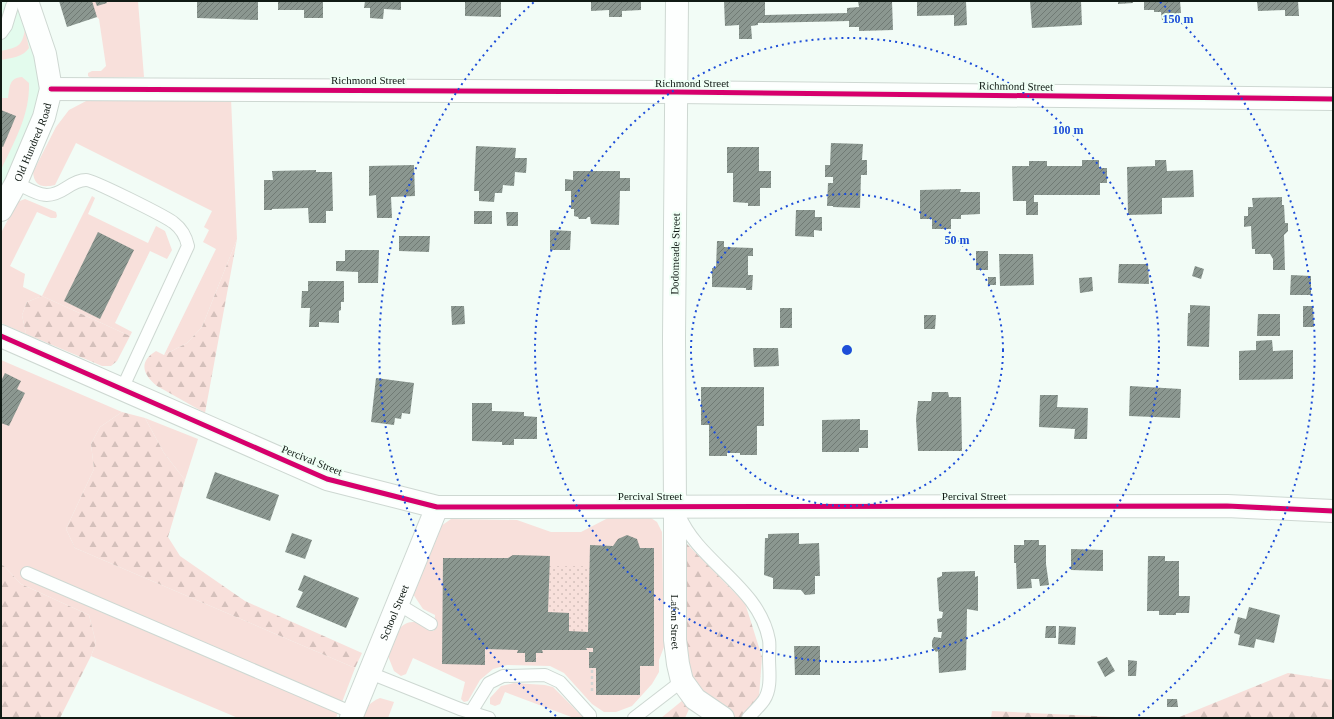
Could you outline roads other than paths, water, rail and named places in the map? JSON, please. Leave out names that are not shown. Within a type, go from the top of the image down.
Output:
[{"type":"street","name":"Dodomeade Street","points":[[675,506],[674,339],[677,1]]},
{"type":"street","name":"Old Hundred Road","points":[[1,210],[16,182],[44,117],[51,89],[45,54],[17,3]]},
{"type":"street","name":"Richmond Street","points":[[51,89],[677,92],[1333,99]]},
{"type":"street","name":"Percival Street","points":[[1,336],[327,479],[437,507],[1227,506],[1333,511]]},
{"type":"street","name":"Lafon Street","points":[[675,506],[675,640],[678,664],[682,681],[695,698],[723,718]]},
{"type":"street","name":"School Street","points":[[352,716],[437,507]]},
{"type":"lane","points":[[1,33],[17,3]]},
{"type":"lane","points":[[16,182],[41,195],[51,195],[73,183],[88,180],[166,218],[180,229],[186,237],[188,246],[122,389]]},
{"type":"lane","points":[[675,506],[684,527],[694,541],[751,600],[762,619],[769,640],[770,685],[764,699],[748,718]]},
{"type":"lane","points":[[27,574],[352,716]]},
{"type":"lane","points":[[398,604],[431,624]]},
{"type":"lane","points":[[370,673],[489,718]]},
{"type":"lane","points":[[471,712],[489,683],[503,676],[545,675],[560,682],[590,715],[590,718]]},
{"type":"lane","points":[[634,718],[682,681]]}]
